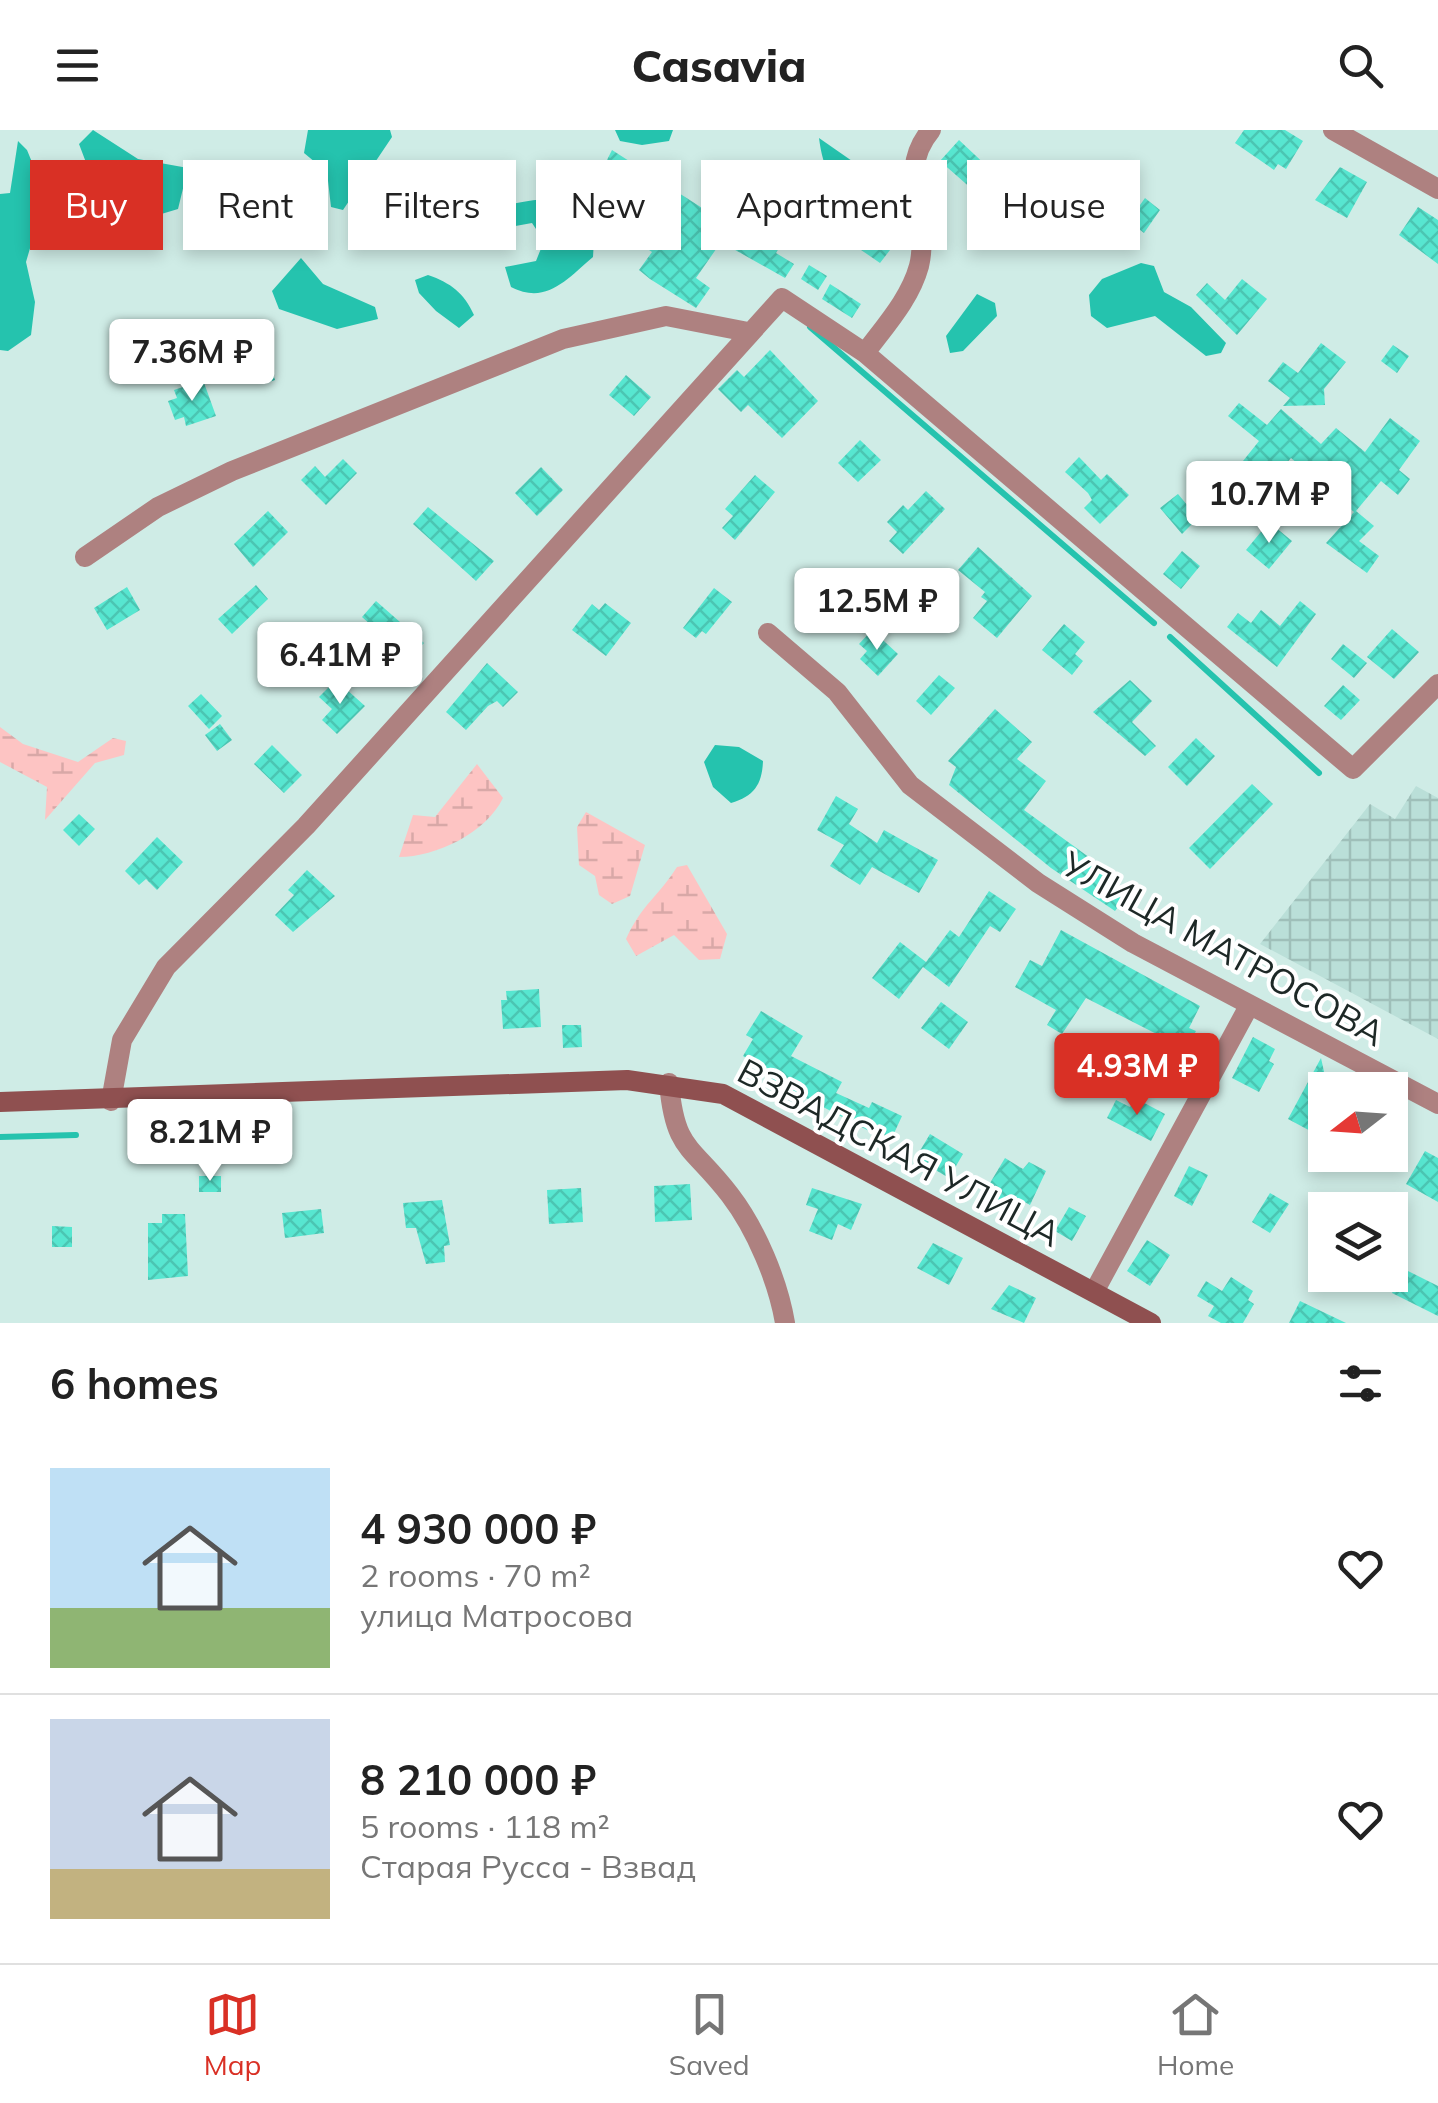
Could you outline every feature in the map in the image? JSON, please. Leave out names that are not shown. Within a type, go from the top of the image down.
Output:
[{"type":"street","points":[[865,353],[905,300],[919,265],[921,233],[912,162],[931,130]]},
{"type":"street","points":[[1333,130],[1438,189]]},
{"type":"street","points":[[111,1101],[122,1040],[166,967],[306,826],[782,298],[865,353],[1353,769],[1438,684]]},
{"type":"street","points":[[85,557],[158,508],[232,471],[562,339],[666,316],[748,332]]},
{"type":"street","name":"УЛИЦА МАТРОСОВА","points":[[768,633],[837,692],[910,785],[1038,883],[1133,943],[1218,984],[1249,1006],[1438,1104]]},
{"type":"street","points":[[1094,1292],[1249,1006]]},
{"type":"street","name":"ВЗВАДСКАЯ УЛИЦА","points":[[0,1102],[628,1080],[669,1083],[723,1094],[1151,1323]]},
{"type":"street","points":[[669,1083],[677,1135],[732,1197],[760,1250],[785,1323]]},
{"type":"shaded area","points":[[93,130],[144,160],[85,160],[79,144]]},
{"type":"shaded area","points":[[308,130],[390,130],[392,137],[377,160],[348,160],[348,203],[343,210],[331,207],[328,160],[312,160],[304,153]]},
{"type":"shaded area","points":[[615,130],[673,130],[669,141],[642,145],[620,141]]},
{"type":"shaded area","points":[[819,138],[851,160],[823,160]]},
{"type":"shaded area","points":[[18,141],[31,160],[30,248],[26,262],[35,302],[31,335],[8,351],[0,350],[0,194],[10,193]]},
{"type":"shaded area","points":[[163,164],[183,167],[178,209],[163,214]]},
{"type":"shaded area","points":[[536,200],[536,229],[532,223],[516,226],[516,203]]},
{"type":"shaded area","points":[[540,250],[593,250],[593,257],[555,287],[535,293],[511,287],[505,267],[536,261]]},
{"type":"shaded area","points":[[301,258],[323,284],[375,307],[378,319],[337,329],[279,309],[272,291]]},
{"type":"shaded area","points":[[1141,263],[1154,266],[1164,292],[1191,307],[1226,343],[1221,353],[1206,356],[1155,316],[1107,328],[1091,316],[1089,295],[1102,279]]},
{"type":"shaded area","points":[[428,275],[456,290],[470,307],[474,315],[459,328],[419,293],[415,280]]},
{"type":"shaded area","points":[[977,294],[995,303],[997,316],[963,351],[950,353],[946,336]]},
{"type":"shaded area","points":[[252,350],[267,356],[275,380],[263,384],[239,375],[233,359]]},
{"type":"shaded area","points":[[715,745],[739,747],[763,761],[761,777],[746,797],[731,803],[713,787],[704,762]]},
{"type":"shaded area","points":[[1416,786],[1438,798],[1438,1039],[1260,944],[1370,804],[1395,819]]},
{"type":"green space","points":[[0,727],[23,744],[78,762],[113,738],[126,741],[124,755],[95,763],[45,820],[47,787],[0,762]]},
{"type":"green space","points":[[477,764],[503,798],[495,811],[472,832],[444,848],[399,857],[413,815],[435,817]]},
{"type":"green space","points":[[586,812],[645,845],[630,896],[612,904],[599,895],[595,876],[579,865],[577,827]]},
{"type":"green space","points":[[687,865],[727,934],[720,959],[699,960],[674,935],[636,956],[626,939],[632,927],[677,867]]},
{"type":"building","points":[[1244,130],[1285,130],[1303,141],[1286,169],[1278,164],[1274,170],[1235,143]]},
{"type":"building","points":[[959,140],[980,160],[967,160],[967,185],[947,167],[947,160],[941,160]]},
{"type":"building","points":[[612,150],[628,160],[607,160]]},
{"type":"building","points":[[1340,167],[1367,182],[1347,218],[1315,200]]},
{"type":"building","points":[[681,194],[701,207],[701,250],[715,250],[696,278],[710,288],[696,308],[639,270],[652,252],[649,250],[681,250]]},
{"type":"building","points":[[1145,198],[1160,210],[1144,233],[1140,230],[1140,205]]},
{"type":"building","points":[[1418,207],[1438,220],[1438,264],[1399,235]]},
{"type":"building","points":[[735,250],[778,250],[776,253],[794,264],[785,278]]},
{"type":"building","points":[[861,250],[890,250],[880,263]]},
{"type":"building","points":[[809,265],[827,276],[818,290],[801,279]]},
{"type":"building","points":[[1242,279],[1267,299],[1237,335],[1196,295],[1207,283],[1225,300]]},
{"type":"building","points":[[830,284],[861,304],[852,318],[822,299]]},
{"type":"building","points":[[1321,343],[1346,362],[1324,389],[1325,405],[1283,406],[1290,398],[1268,381],[1283,362],[1298,373]]},
{"type":"building","points":[[1393,345],[1409,356],[1397,373],[1381,361]]},
{"type":"building","points":[[770,350],[818,401],[782,438],[748,405],[741,412],[718,389],[737,370],[744,377]]},
{"type":"building","points":[[626,375],[651,397],[634,416],[609,395]]},
{"type":"building","points":[[203,380],[216,416],[186,426],[184,417],[175,420],[168,401],[177,398],[174,390]]},
{"type":"building","points":[[1239,403],[1267,425],[1281,409],[1321,444],[1336,428],[1365,452],[1390,418],[1420,441],[1399,470],[1410,479],[1398,495],[1381,481],[1356,511],[1374,526],[1359,541],[1379,556],[1367,573],[1326,543],[1354,512],[1291,458],[1269,484],[1243,461],[1259,441],[1228,416]]},
{"type":"building","points":[[860,440],[881,460],[858,482],[838,463]]},
{"type":"building","points":[[1079,457],[1101,480],[1107,474],[1129,495],[1100,524],[1084,508],[1092,500],[1088,493],[1065,472]]},
{"type":"building","points":[[343,459],[357,473],[326,505],[301,480],[315,466],[325,477]]},
{"type":"building","points":[[541,467],[563,490],[537,516],[515,493]]},
{"type":"building","points":[[755,475],[775,492],[735,540],[722,528],[733,516],[725,509]]},
{"type":"building","points":[[926,491],[945,509],[903,554],[889,541],[897,532],[887,522],[903,505],[908,510]]},
{"type":"building","points":[[1178,494],[1198,518],[1182,534],[1160,508]]},
{"type":"building","points":[[1272,495],[1285,507],[1274,519],[1260,507]]},
{"type":"building","points":[[428,507],[494,561],[476,581],[413,524]]},
{"type":"building","points":[[268,511],[288,532],[253,567],[234,544]]},
{"type":"building","points":[[1269,522],[1292,541],[1269,569],[1246,550]]},
{"type":"building","points":[[978,547],[1032,596],[997,638],[973,618],[987,601],[981,597],[985,592],[958,570]]},
{"type":"building","points":[[1182,551],[1200,566],[1181,589],[1163,574]]},
{"type":"building","points":[[820,568],[849,595],[829,616],[800,590]]},
{"type":"building","points":[[256,585],[268,599],[232,634],[218,619]]},
{"type":"building","points":[[127,587],[140,610],[107,630],[94,608]]},
{"type":"building","points":[[714,588],[732,602],[706,634],[702,631],[696,638],[683,628]]},
{"type":"building","points":[[376,601],[424,643],[409,659],[362,617]]},
{"type":"building","points":[[1300,601],[1316,614],[1277,667],[1227,627],[1238,613],[1251,623],[1261,610],[1280,626]]},
{"type":"building","points":[[605,603],[631,623],[606,656],[572,630],[592,604],[599,610]]},
{"type":"building","points":[[1064,624],[1085,642],[1075,654],[1083,661],[1072,675],[1042,650]]},
{"type":"building","points":[[1392,629],[1419,652],[1394,679],[1367,657]]},
{"type":"building","points":[[872,630],[898,654],[878,676],[860,659],[867,651],[859,644]]},
{"type":"building","points":[[1343,644],[1367,663],[1354,678],[1331,659]]},
{"type":"building","points":[[487,663],[518,692],[503,707],[497,701],[488,706],[466,730],[446,712]]},
{"type":"building","points":[[939,675],[955,688],[931,715],[916,701]]},
{"type":"building","points":[[336,680],[365,706],[337,734],[322,720],[332,709],[319,697]]},
{"type":"building","points":[[1130,680],[1152,701],[1132,722],[1156,746],[1145,756],[1093,712]]},
{"type":"building","points":[[1343,685],[1360,700],[1341,720],[1324,706]]},
{"type":"building","points":[[201,694],[222,716],[209,729],[188,706]]},
{"type":"building","points":[[995,709],[1032,742],[1017,759],[1046,781],[1024,810],[1119,879],[1116,884],[1128,894],[1115,911],[1051,868],[949,785],[956,767],[948,761]]},
{"type":"building","points":[[220,724],[232,740],[217,751],[205,735]]},
{"type":"building","points":[[1196,738],[1215,756],[1187,786],[1168,767]]},
{"type":"building","points":[[272,745],[302,775],[284,793],[254,764]]},
{"type":"building","points":[[1252,784],[1273,804],[1210,869],[1189,848]]},
{"type":"building","points":[[836,796],[858,809],[849,824],[877,843],[884,830],[938,860],[919,893],[872,867],[860,885],[830,866],[844,845],[817,830]]},
{"type":"building","points":[[79,814],[95,829],[79,846],[63,830]]},
{"type":"building","points":[[157,837],[183,862],[157,890],[146,879],[139,885],[125,871]]},
{"type":"building","points":[[307,870],[335,896],[293,932],[275,915],[294,895],[288,890]]},
{"type":"building","points":[[989,891],[1016,909],[1000,932],[990,926],[949,987],[923,967],[899,999],[872,978],[900,942],[926,962],[950,930],[959,937]]},
{"type":"building","points":[[1061,930],[1200,1006],[1189,1028],[1196,1031],[1186,1049],[1086,998],[1062,1034],[1047,1025],[1056,1010],[1015,987],[1030,960],[1042,966]]},
{"type":"building","points":[[539,989],[541,1027],[503,1029],[501,1000],[507,1000],[506,991]]},
{"type":"building","points":[[941,1002],[968,1022],[949,1049],[921,1028]]},
{"type":"building","points":[[761,1011],[803,1036],[791,1056],[842,1082],[836,1093],[869,1108],[872,1102],[902,1116],[890,1142],[762,1075],[765,1070],[743,1056],[753,1039],[746,1035]]},
{"type":"building","points":[[562,1025],[581,1025],[582,1047],[563,1048]]},
{"type":"building","points":[[1253,1037],[1275,1049],[1269,1061],[1274,1064],[1259,1092],[1232,1078]]},
{"type":"building","points":[[1321,1058],[1324,1072],[1313,1072]]},
{"type":"building","points":[[1308,1082],[1308,1130],[1288,1119]]},
{"type":"building","points":[[1135,1098],[1165,1114],[1151,1141],[1107,1118],[1116,1100],[1130,1107]]},
{"type":"building","points":[[930,1134],[963,1154],[949,1178],[922,1162],[924,1158],[918,1154]]},
{"type":"building","points":[[1425,1151],[1438,1158],[1438,1202],[1406,1184]]},
{"type":"building","points":[[1005,1158],[1023,1169],[1029,1162],[1046,1171],[1030,1205],[1014,1196],[1007,1207],[984,1193]]},
{"type":"building","points":[[1189,1166],[1208,1175],[1192,1206],[1174,1196]]},
{"type":"building","points":[[199,1176],[221,1176],[221,1192],[199,1192]]},
{"type":"building","points":[[690,1184],[692,1220],[655,1222],[654,1186]]},
{"type":"building","points":[[581,1188],[583,1222],[549,1224],[547,1190]]},
{"type":"building","points":[[812,1188],[862,1204],[851,1230],[838,1224],[832,1240],[809,1231],[818,1209],[806,1205]]},
{"type":"building","points":[[1270,1193],[1289,1204],[1270,1233],[1252,1222]]},
{"type":"building","points":[[442,1200],[450,1245],[444,1246],[445,1262],[426,1264],[416,1228],[406,1228],[403,1203]]},
{"type":"building","points":[[1069,1207],[1086,1216],[1072,1241],[1055,1231]]},
{"type":"building","points":[[321,1209],[324,1233],[285,1238],[282,1213]]},
{"type":"building","points":[[162,1214],[185,1214],[188,1276],[148,1280],[148,1223],[162,1223]]},
{"type":"building","points":[[52,1226],[72,1227],[72,1247],[52,1247]]},
{"type":"building","points":[[1147,1240],[1170,1255],[1150,1286],[1127,1271]]},
{"type":"building","points":[[933,1243],[963,1258],[949,1285],[917,1268]]},
{"type":"building","points":[[1408,1271],[1438,1286],[1438,1316],[1392,1293],[1408,1292]]},
{"type":"building","points":[[1231,1277],[1253,1291],[1248,1300],[1254,1304],[1243,1323],[1221,1323],[1208,1316],[1214,1306],[1197,1296],[1206,1281],[1222,1291]]},
{"type":"building","points":[[1009,1285],[1036,1298],[1024,1323],[991,1309]]},
{"type":"building","points":[[1300,1301],[1346,1323],[1289,1323]]},
{"type":"waterway","points":[[810,327],[1154,623]]},
{"type":"waterway","points":[[1170,637],[1319,773]]},
{"type":"waterway","points":[[0,1137],[76,1135]]}]
